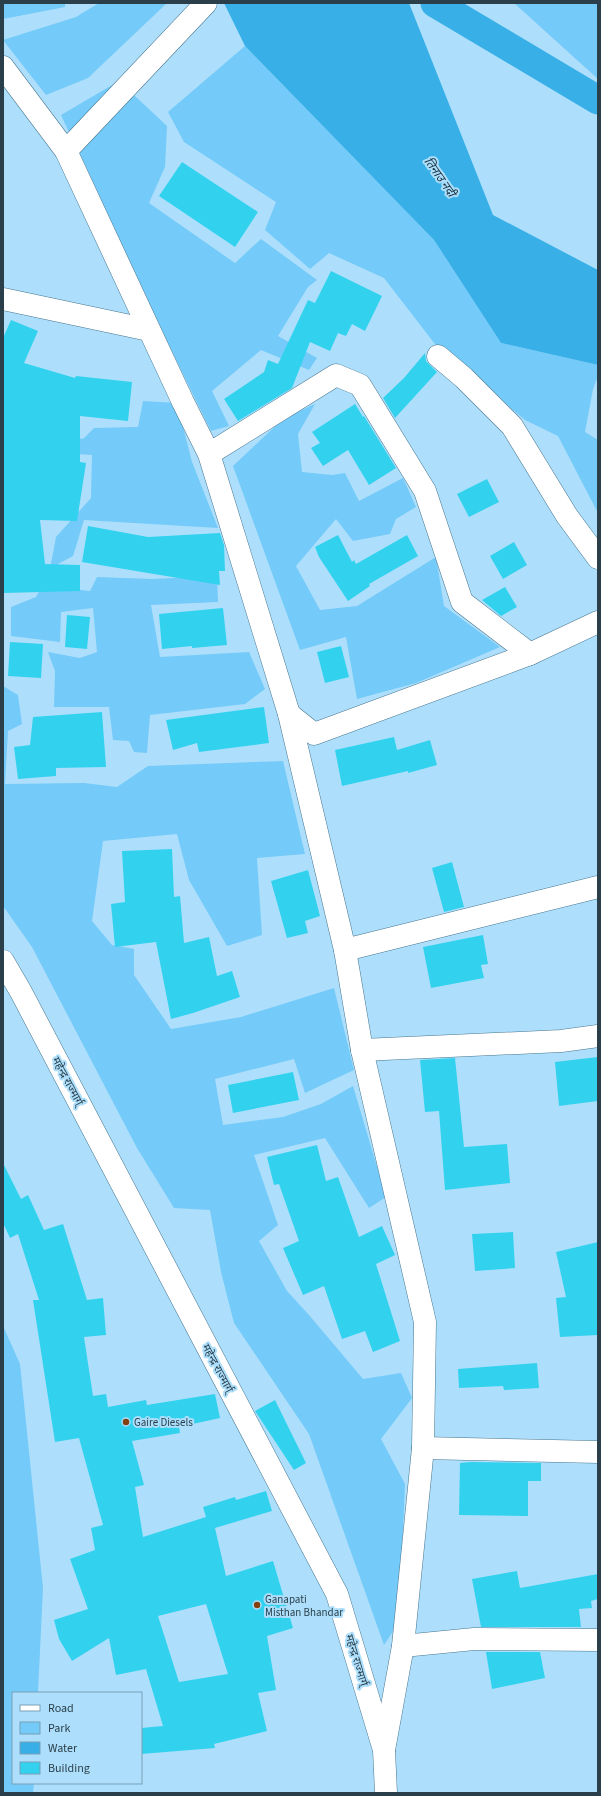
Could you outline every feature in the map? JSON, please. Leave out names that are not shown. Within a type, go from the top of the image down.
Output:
[{"type":"main road","points":[[66,151],[103,110],[206,3]]},
{"type":"main road","points":[[3,67],[66,151],[149,330],[209,454],[289,714],[345,950],[362,1050],[425,1322],[423,1448],[403,1646],[384,1750]]},
{"type":"main road","points":[[3,299],[149,330]]},
{"type":"main road","points":[[438,356],[464,378],[512,426],[567,516],[598,558]]},
{"type":"main road","points":[[209,454],[336,375],[360,385],[425,491],[462,602],[530,654]]},
{"type":"main road","points":[[289,714],[314,734],[530,654],[598,622]]},
{"type":"main road","points":[[345,950],[598,887]]},
{"type":"main road","name":"महेन्द्र राज्मार्ग्","points":[[3,961],[21,992],[337,1594],[384,1750],[386,1793]]},
{"type":"main road","points":[[362,1050],[561,1041],[598,1036]]},
{"type":"main road","points":[[423,1448],[598,1452]]},
{"type":"main road","points":[[403,1646],[474,1639],[598,1640]]},
{"type":"green space","points":[[3,3],[65,3],[65,7],[3,19]]},
{"type":"green space","points":[[99,3],[167,3],[88,78],[46,95],[3,40],[76,17]]},
{"type":"green space","points":[[514,3],[598,3],[598,79]]},
{"type":"green space","points":[[245,46],[434,240],[501,343],[598,365],[598,376],[593,389],[585,432],[598,440],[598,513],[558,436],[525,420],[438,348],[384,278],[329,253],[310,269],[265,230],[276,202],[184,142],[168,112]]},
{"type":"green space","points":[[119,81],[167,126],[165,167],[149,203],[235,263],[261,239],[317,280],[308,287],[278,336],[317,358],[309,370],[261,350],[212,391],[229,426],[211,431],[154,315],[61,115]]},
{"type":"green space","points":[[143,401],[177,403],[192,462],[218,528],[84,520],[73,556],[58,564],[62,588],[90,591],[97,577],[152,579],[217,576],[218,602],[151,605],[160,657],[249,652],[265,689],[245,704],[150,715],[147,753],[134,752],[129,741],[113,740],[109,707],[54,707],[55,671],[48,652],[80,658],[97,652],[93,608],[61,612],[60,642],[11,636],[11,607],[36,597],[49,574],[56,537],[91,498],[92,455],[76,454],[59,433],[83,439],[94,428],[138,427]]},
{"type":"green space","points":[[315,404],[298,434],[302,472],[332,475],[345,473],[359,501],[403,478],[416,507],[396,519],[390,534],[353,541],[336,519],[296,566],[320,610],[357,606],[436,557],[444,606],[500,647],[416,683],[357,699],[346,637],[300,650],[233,466],[284,418]]},
{"type":"green space","points":[[3,686],[18,695],[22,724],[8,731],[5,784],[84,783],[117,787],[148,766],[283,761],[305,854],[257,858],[262,935],[227,946],[189,880],[177,834],[103,841],[92,921],[112,945],[134,949],[134,975],[171,1029],[241,1017],[334,988],[354,1070],[305,1093],[294,1059],[215,1079],[223,1125],[283,1117],[321,1104],[353,1086],[386,1197],[369,1208],[325,1138],[254,1155],[278,1225],[259,1241],[287,1291],[363,1379],[401,1373],[412,1398],[381,1439],[405,1484],[399,1622],[384,1645],[309,1434],[234,1323],[221,1272],[210,1210],[174,1208],[137,1148],[32,947],[3,906]]},
{"type":"green space","points":[[3,1326],[20,1364],[43,1588],[38,1692],[12,1692],[12,1784],[34,1784],[33,1793],[3,1793]]},
{"type":"water","name":"तिनाउ नदी","points":[[224,3],[409,3],[493,215],[598,270],[598,365],[501,343],[434,240],[245,46]]},
{"type":"building","points":[[182,162],[258,212],[235,247],[159,196]]},
{"type":"building","points":[[331,271],[382,296],[365,331],[352,324],[346,336],[338,333],[330,351],[310,342],[292,388],[238,421],[224,399],[264,372],[268,360],[278,364],[308,300],[315,303]]},
{"type":"building","points":[[11,320],[38,331],[24,363],[75,378],[76,376],[132,382],[128,421],[80,416],[80,462],[86,463],[77,521],[40,520],[45,564],[80,565],[80,591],[3,593],[3,338]]},
{"type":"building","points":[[425,353],[426,361],[437,372],[395,418],[383,398],[404,378]]},
{"type":"building","points":[[355,404],[396,468],[369,485],[348,450],[323,466],[311,448],[320,443],[312,432]]},
{"type":"building","points":[[487,479],[499,502],[469,517],[457,494]]},
{"type":"building","points":[[88,526],[148,537],[220,533],[224,545],[225,571],[219,571],[220,585],[82,562]]},
{"type":"building","points":[[338,535],[352,562],[354,560],[356,564],[407,535],[418,556],[369,584],[370,586],[348,601],[319,557],[315,547]]},
{"type":"building","points":[[514,542],[527,565],[503,579],[490,556]]},
{"type":"building","points":[[505,587],[517,607],[501,616],[482,600]]},
{"type":"building","points":[[223,608],[227,645],[162,649],[159,614]]},
{"type":"building","points":[[67,615],[90,617],[87,649],[65,647]]},
{"type":"building","points":[[10,642],[43,644],[41,678],[8,676]]},
{"type":"building","points":[[341,646],[349,677],[325,683],[317,652]]},
{"type":"building","points":[[264,707],[269,743],[199,752],[197,743],[173,750],[166,720]]},
{"type":"building","points":[[102,712],[106,767],[56,768],[56,776],[18,779],[14,747],[30,745],[33,717]]},
{"type":"building","points":[[394,737],[397,750],[430,740],[437,765],[408,773],[408,771],[342,786],[335,750]]},
{"type":"building","points":[[172,849],[174,897],[180,896],[184,943],[209,937],[217,976],[232,971],[240,997],[171,1019],[156,942],[115,947],[111,904],[125,902],[122,851]]},
{"type":"building","points":[[452,862],[464,907],[444,912],[432,868]]},
{"type":"building","points":[[308,870],[320,916],[305,921],[308,933],[287,938],[271,881]]},
{"type":"building","points":[[483,935],[488,964],[481,965],[484,978],[431,988],[423,947]]},
{"type":"building","points":[[598,1057],[598,1101],[559,1106],[555,1062]]},
{"type":"building","points":[[455,1058],[464,1147],[507,1144],[510,1183],[445,1190],[439,1111],[425,1112],[420,1060]]},
{"type":"building","points":[[293,1072],[299,1100],[233,1113],[228,1085]]},
{"type":"building","points":[[317,1145],[326,1181],[338,1177],[359,1237],[382,1226],[395,1255],[376,1264],[400,1341],[373,1352],[365,1331],[342,1339],[324,1286],[303,1295],[283,1248],[299,1241],[279,1184],[274,1185],[267,1157]]},
{"type":"building","points":[[3,1163],[21,1199],[28,1195],[44,1230],[63,1224],[87,1300],[103,1298],[106,1335],[84,1337],[93,1396],[106,1394],[108,1407],[146,1400],[147,1405],[215,1394],[220,1418],[179,1427],[180,1433],[132,1441],[144,1485],[135,1487],[143,1537],[206,1517],[203,1507],[235,1497],[236,1500],[266,1491],[272,1511],[215,1528],[226,1576],[273,1561],[293,1628],[267,1636],[276,1690],[258,1693],[267,1731],[214,1744],[215,1748],[142,1754],[142,1728],[163,1726],[146,1669],[116,1675],[109,1638],[72,1661],[59,1639],[54,1620],[88,1609],[70,1559],[95,1550],[91,1528],[103,1525],[79,1438],[55,1442],[33,1300],[39,1300],[18,1234],[10,1238],[3,1223]],"holes":[[[206,1604],[228,1674],[179,1682],[158,1616]]]},
{"type":"building","points":[[513,1232],[515,1268],[475,1271],[472,1234]]},
{"type":"building","points":[[598,1242],[598,1335],[560,1337],[556,1298],[566,1297],[556,1252]]},
{"type":"building","points":[[537,1363],[539,1388],[504,1390],[503,1386],[459,1388],[458,1369]]},
{"type":"building","points":[[275,1400],[306,1463],[294,1470],[255,1411]]},
{"type":"building","points":[[460,1463],[541,1463],[541,1481],[528,1481],[528,1516],[459,1515]]},
{"type":"building","points":[[517,1571],[520,1588],[598,1574],[598,1599],[591,1601],[592,1608],[579,1609],[581,1627],[481,1627],[472,1579]]},
{"type":"building","points":[[486,1652],[540,1652],[545,1678],[492,1689]]},
{"type":"waterway","points":[[435,3],[598,100]]},
{"type":"place","name":"Gaire Diesels","points":[[126,1422]]},
{"type":"place","name":"Ganapati Misthan Bhandar","points":[[257,1605]]}]
